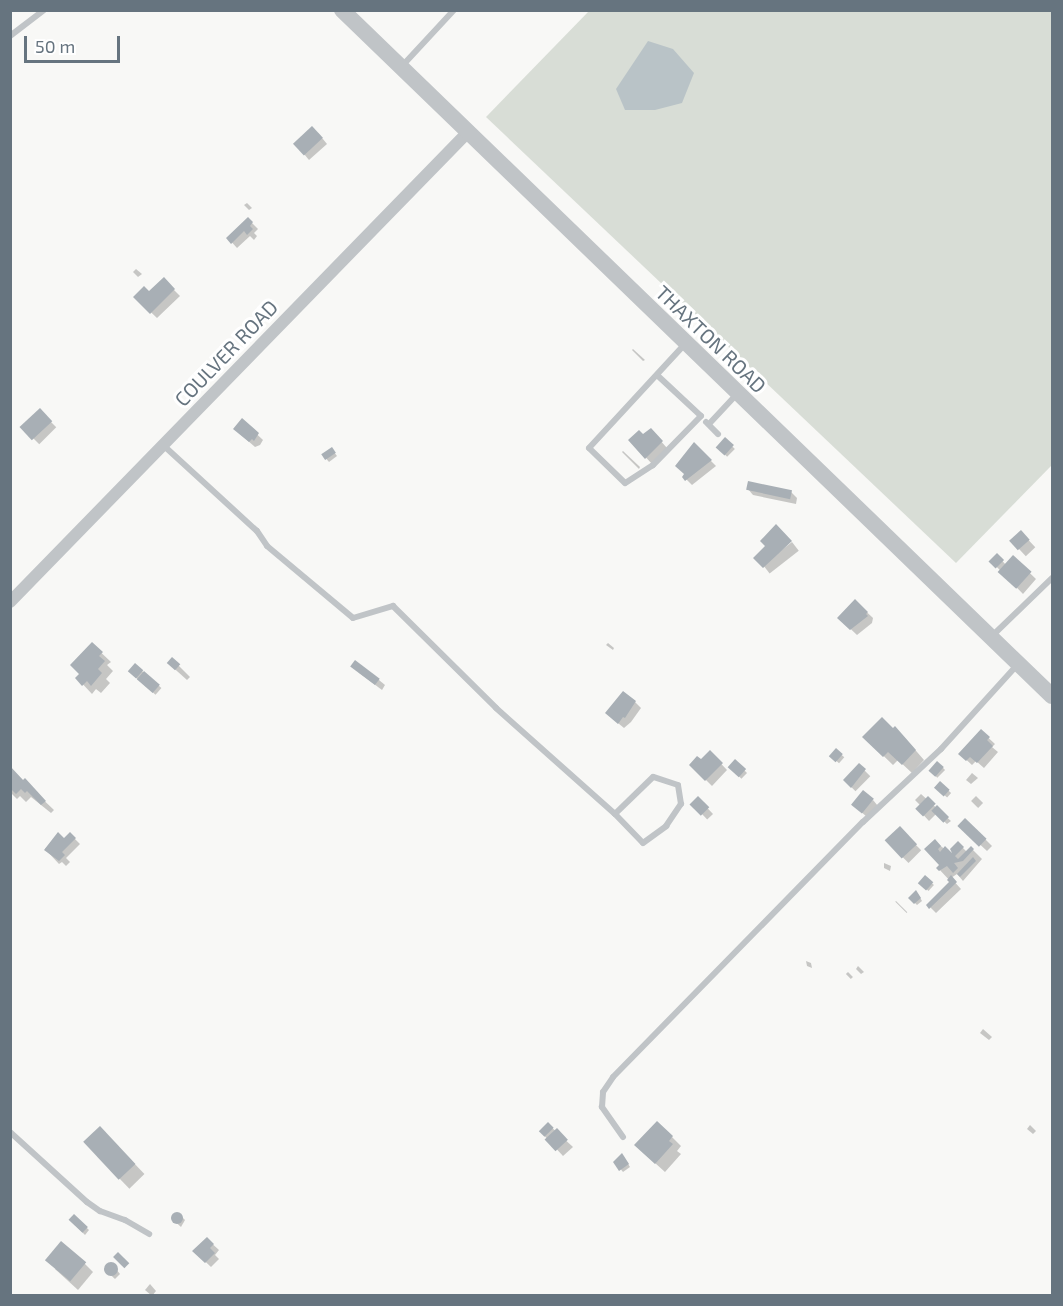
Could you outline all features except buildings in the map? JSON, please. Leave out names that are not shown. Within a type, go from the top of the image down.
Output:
[{"type":"street","name":"THAXTON ROAD","points":[[342,10],[469,131],[685,344],[1053,696]]},
{"type":"street","name":"COULVER ROAD","points":[[10,602],[469,131]]},
{"type":"lane","points":[[10,36],[44,10]]},
{"type":"lane","points":[[401,68],[454,10]]},
{"type":"lane","points":[[685,344],[589,448],[625,483],[653,465],[701,416]]},
{"type":"lane","points":[[657,375],[718,434]]},
{"type":"lane","points":[[709,424],[738,394]]},
{"type":"lane","points":[[163,445],[257,531],[267,546],[353,618],[393,606],[496,708],[615,814],[643,843],[666,826],[681,804],[678,785],[653,777],[615,814]]},
{"type":"lane","points":[[991,637],[1053,578]]},
{"type":"lane","points":[[623,1137],[602,1107],[603,1092],[613,1077],[863,822],[941,749],[1018,664]]},
{"type":"lane","points":[[10,1132],[87,1202],[100,1211],[125,1220],[148,1234]]},
{"type":"shaded area","points":[[589,11],[1052,11],[1052,465],[956,563],[486,117]]},
{"type":"shaded area","points":[[648,41],[673,49],[694,73],[682,103],[655,110],[625,110],[616,89]]}]
